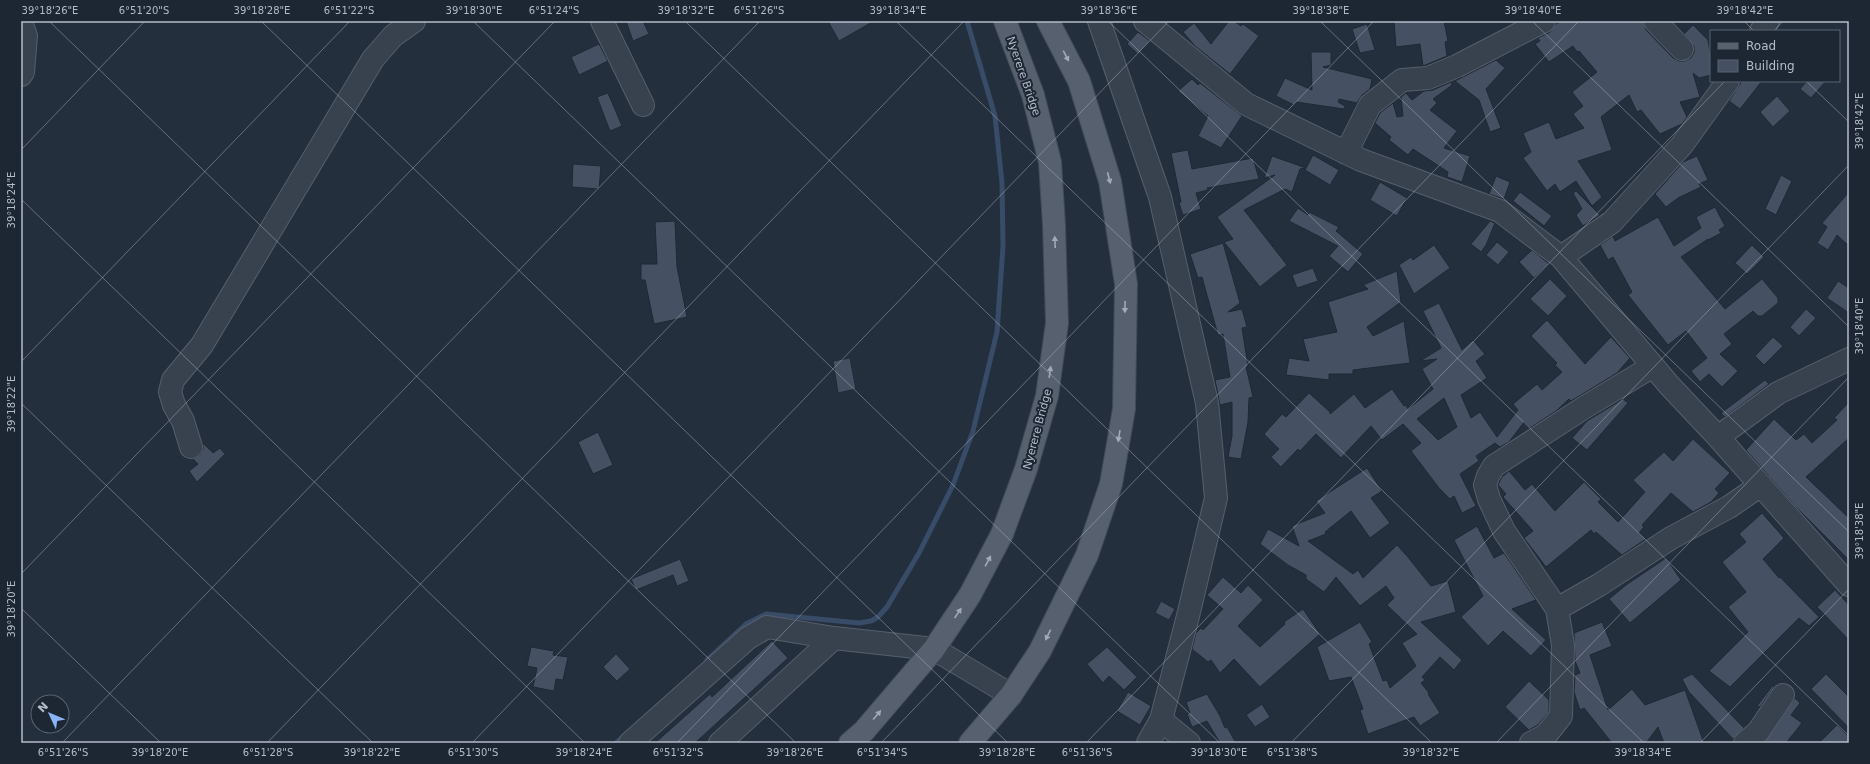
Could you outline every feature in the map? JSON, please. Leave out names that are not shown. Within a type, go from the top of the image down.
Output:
[{"type":"main road","name":"Nyerere Bridge","points":[[850,743],[864,731],[934,649],[970,595],[1002,534],[1026,469],[1047,396],[1057,323],[1050,162],[1033,95],[1005,21]]},
{"type":"main road","points":[[970,743],[1011,695],[1040,651],[1087,555],[1110,484],[1124,409],[1126,284],[1110,181],[1079,81],[1053,23]]},
{"type":"street","points":[[191,447],[183,421],[174,404],[170,392],[173,380],[202,345],[373,59],[393,36],[414,21]]},
{"type":"street","points":[[602,21],[643,105]]},
{"type":"street","points":[[1099,21],[1160,197],[1207,403],[1216,498],[1189,612],[1161,720],[1148,743]]},
{"type":"street","points":[[1145,21],[1246,104],[1361,160],[1500,211],[1561,257],[1653,366],[1849,585]]},
{"type":"street","points":[[1346,153],[1370,105],[1402,80],[1428,78],[1457,66],[1544,21]]},
{"type":"street","points":[[1655,21],[1682,49]]},
{"type":"street","points":[[1762,30],[1768,21]]},
{"type":"street","points":[[21,22],[26,36],[23,72],[21,75]]},
{"type":"street","points":[[1561,257],[1612,222],[1682,146],[1727,82]]},
{"type":"street","points":[[1718,437],[1778,393],[1849,359]]},
{"type":"street","points":[[1531,743],[1546,735],[1561,716],[1563,694],[1563,645],[1557,609],[1504,531],[1489,499],[1485,485],[1494,466],[1585,407],[1653,366]]},
{"type":"street","points":[[1557,609],[1599,586],[1671,538],[1730,507],[1761,485]]},
{"type":"street","points":[[630,743],[748,638],[767,627],[834,638],[934,649],[1011,695]]},
{"type":"street","points":[[720,743],[834,638]]},
{"type":"street","points":[[1745,743],[1758,732],[1783,695]]},
{"type":"street","points":[[1161,720],[1189,743]]},
{"type":"building","points":[[626,21],[643,21],[649,34],[633,41]]},
{"type":"building","points":[[828,21],[874,21],[839,41]]},
{"type":"building","points":[[1229,21],[1234,21],[1241,26],[1243,24],[1259,36],[1230,74],[1195,46],[1183,32],[1194,23],[1211,44]]},
{"type":"building","points":[[1394,21],[1444,21],[1448,41],[1445,42],[1447,56],[1423,66],[1420,44],[1396,47]]},
{"type":"building","points":[[1560,21],[1643,21],[1646,30],[1673,58],[1679,61],[1685,61],[1691,58],[1694,53],[1694,46],[1684,34],[1693,25],[1708,40],[1710,51],[1710,75],[1699,78],[1693,73],[1700,97],[1680,102],[1687,117],[1682,124],[1660,134],[1641,110],[1637,112],[1629,95],[1601,117],[1612,150],[1578,161],[1602,197],[1592,206],[1576,181],[1560,192],[1555,184],[1547,191],[1523,158],[1531,152],[1523,133],[1549,122],[1556,139],[1584,128],[1573,114],[1583,106],[1572,92],[1597,72],[1573,46],[1549,62],[1535,44],[1540,41],[1538,38],[1550,32]]},
{"type":"building","points":[[1367,24],[1375,50],[1360,53],[1352,29]]},
{"type":"building","points":[[1138,32],[1150,41],[1138,54],[1127,44]]},
{"type":"building","points":[[599,44],[608,61],[579,75],[571,57]]},
{"type":"building","points":[[1311,52],[1331,52],[1331,65],[1323,67],[1372,79],[1370,89],[1362,95],[1357,103],[1339,99],[1338,102],[1345,106],[1344,109],[1296,102],[1294,105],[1276,96],[1285,78],[1312,90]]},
{"type":"building","points":[[1496,60],[1505,68],[1486,89],[1501,128],[1490,132],[1479,100],[1455,81]]},
{"type":"building","points":[[1192,79],[1198,85],[1200,83],[1242,116],[1221,148],[1198,136],[1208,116],[1178,91]]},
{"type":"building","points":[[1451,82],[1452,85],[1433,99],[1437,103],[1430,110],[1457,131],[1444,148],[1470,156],[1462,182],[1447,177],[1448,172],[1413,149],[1408,155],[1389,140],[1391,137],[1375,123],[1380,113],[1393,103],[1397,117],[1403,116],[1401,97],[1406,93],[1412,100],[1424,91],[1433,90]]},
{"type":"building","points":[[1741,82],[1761,82],[1740,109],[1729,101]]},
{"type":"building","points":[[1806,82],[1825,82],[1811,98],[1800,89]]},
{"type":"building","points":[[608,93],[622,126],[610,131],[597,97]]},
{"type":"building","points":[[1777,96],[1790,111],[1773,127],[1760,112]]},
{"type":"building","points":[[1188,150],[1192,169],[1253,158],[1259,179],[1207,188],[1208,190],[1196,193],[1201,209],[1183,215],[1179,203],[1181,202],[1171,153]]},
{"type":"building","points":[[1313,155],[1339,170],[1330,185],[1305,170]]},
{"type":"building","points":[[1272,156],[1306,168],[1300,169],[1292,192],[1285,189],[1244,210],[1287,265],[1260,287],[1224,242],[1233,239],[1217,217],[1275,175],[1264,178]]},
{"type":"building","points":[[1697,156],[1708,180],[1699,184],[1701,187],[1678,198],[1666,207],[1655,194],[1683,162]]},
{"type":"building","points":[[573,164],[601,166],[599,189],[572,187]]},
{"type":"building","points":[[1781,175],[1792,181],[1776,215],[1765,209]]},
{"type":"building","points":[[1496,176],[1510,182],[1504,199],[1489,194]]},
{"type":"building","points":[[1380,182],[1407,198],[1397,216],[1370,200]]},
{"type":"building","points":[[1576,191],[1600,215],[1583,226],[1576,215],[1582,209],[1573,193]]},
{"type":"building","points":[[1520,192],[1552,216],[1544,226],[1513,201]]},
{"type":"building","points":[[1849,192],[1849,246],[1837,235],[1828,250],[1817,243],[1827,227],[1822,223]]},
{"type":"building","points":[[1715,207],[1725,226],[1719,230],[1721,233],[1708,239],[1681,257],[1725,309],[1762,279],[1778,298],[1778,303],[1762,316],[1758,316],[1753,311],[1724,334],[1732,344],[1720,354],[1738,371],[1722,387],[1709,374],[1700,382],[1691,371],[1707,358],[1686,331],[1668,345],[1628,295],[1632,292],[1613,257],[1608,260],[1600,245],[1613,236],[1615,241],[1658,217],[1674,246],[1701,228],[1696,217]]},
{"type":"building","points":[[1298,208],[1308,215],[1309,212],[1339,227],[1336,231],[1363,254],[1348,272],[1329,256],[1338,246],[1289,221]]},
{"type":"building","points":[[675,221],[677,267],[687,317],[654,324],[645,280],[641,280],[641,264],[657,264],[655,222]]},
{"type":"building","points":[[1490,221],[1495,223],[1486,245],[1481,252],[1471,244]]},
{"type":"building","points":[[1497,242],[1509,252],[1498,265],[1486,255]]},
{"type":"building","points":[[1223,243],[1240,303],[1228,312],[1242,309],[1247,327],[1242,328],[1248,366],[1246,367],[1253,397],[1249,398],[1248,422],[1241,459],[1228,457],[1232,436],[1232,402],[1220,405],[1215,380],[1230,377],[1223,334],[1218,335],[1202,277],[1198,278],[1190,254]]},
{"type":"building","points":[[1434,245],[1450,268],[1414,294],[1399,265],[1411,257],[1413,260]]},
{"type":"building","points":[[1752,245],[1764,257],[1747,274],[1735,263]]},
{"type":"building","points":[[1532,250],[1549,264],[1534,278],[1519,262]]},
{"type":"building","points":[[1313,268],[1318,281],[1297,288],[1292,275]]},
{"type":"building","points":[[1397,271],[1401,302],[1367,327],[1373,336],[1404,321],[1410,363],[1353,370],[1353,374],[1329,374],[1329,380],[1286,375],[1289,358],[1309,361],[1303,339],[1337,332],[1328,302],[1368,289],[1363,285]]},
{"type":"building","points":[[1550,279],[1567,296],[1548,316],[1530,299]]},
{"type":"building","points":[[1838,281],[1849,288],[1849,313],[1827,298]]},
{"type":"building","points":[[1439,303],[1462,350],[1473,340],[1485,354],[1476,361],[1487,378],[1461,395],[1471,418],[1480,412],[1497,437],[1518,410],[1513,404],[1537,384],[1542,390],[1562,372],[1555,365],[1557,363],[1531,336],[1547,320],[1585,364],[1611,337],[1630,358],[1617,373],[1571,401],[1569,399],[1556,411],[1530,428],[1524,422],[1509,442],[1500,447],[1495,443],[1476,456],[1479,461],[1460,474],[1476,506],[1462,513],[1454,496],[1450,499],[1439,488],[1411,451],[1421,443],[1403,424],[1382,440],[1371,426],[1341,458],[1316,434],[1300,451],[1298,449],[1281,467],[1271,457],[1279,449],[1264,434],[1282,414],[1286,417],[1309,393],[1330,412],[1330,414],[1354,394],[1365,408],[1392,389],[1404,406],[1406,405],[1408,409],[1433,389],[1422,369],[1437,359],[1420,361],[1441,348],[1423,311]],"holes":[[[1444,398],[1457,427],[1438,440],[1417,419]]]},
{"type":"building","points":[[1806,309],[1816,318],[1799,336],[1790,327]]},
{"type":"building","points":[[1773,337],[1783,346],[1764,365],[1755,356]]},
{"type":"building","points":[[850,358],[856,389],[838,393],[833,361]]},
{"type":"building","points":[[1765,380],[1769,384],[1725,417],[1721,413]]},
{"type":"building","points":[[1623,399],[1628,403],[1587,450],[1572,438],[1587,421]]},
{"type":"building","points":[[1849,402],[1849,438],[1806,477],[1849,518],[1849,560],[1794,505],[1746,450],[1774,419],[1796,440],[1804,434],[1812,443],[1837,420],[1834,418]]},
{"type":"building","points":[[598,432],[613,465],[593,474],[578,442]]},
{"type":"building","points":[[1693,439],[1730,473],[1715,489],[1719,493],[1711,502],[1693,512],[1671,493],[1642,525],[1644,527],[1639,533],[1646,539],[1622,555],[1596,532],[1594,534],[1591,530],[1546,567],[1524,538],[1533,531],[1503,497],[1506,494],[1498,485],[1502,477],[1509,471],[1525,490],[1532,484],[1555,511],[1584,482],[1601,499],[1598,502],[1618,522],[1645,492],[1633,480],[1664,452],[1673,461]]},
{"type":"building","points":[[203,443],[213,453],[220,448],[225,454],[197,482],[189,471],[198,464],[193,459],[200,455],[203,449]]},
{"type":"building","points":[[1367,468],[1382,491],[1371,498],[1390,523],[1370,538],[1351,511],[1325,532],[1326,534],[1308,541],[1353,574],[1358,570],[1363,578],[1397,545],[1431,586],[1448,581],[1456,612],[1421,622],[1462,660],[1454,670],[1440,657],[1422,677],[1425,680],[1421,683],[1429,693],[1428,694],[1440,713],[1420,726],[1414,717],[1368,734],[1360,710],[1363,709],[1351,677],[1329,681],[1317,647],[1360,622],[1372,642],[1369,644],[1383,681],[1387,680],[1390,688],[1416,666],[1402,643],[1417,634],[1387,605],[1394,598],[1386,586],[1360,606],[1336,577],[1324,592],[1306,579],[1306,575],[1288,565],[1260,544],[1268,529],[1299,546],[1292,526],[1325,513],[1316,501]]},
{"type":"building","points":[[1762,513],[1784,538],[1763,559],[1779,578],[1780,577],[1819,617],[1809,626],[1799,618],[1730,687],[1709,671],[1748,632],[1728,607],[1746,592],[1722,562],[1746,542],[1739,534]]},
{"type":"building","points":[[1477,526],[1494,558],[1504,553],[1536,600],[1512,609],[1546,640],[1531,656],[1503,631],[1488,646],[1461,617],[1483,596],[1454,540]]},
{"type":"building","points":[[1666,558],[1681,580],[1630,623],[1609,599],[1626,585]]},
{"type":"building","points":[[680,559],[689,581],[677,586],[673,575],[636,590],[631,579]]},
{"type":"building","points":[[1223,577],[1241,593],[1248,585],[1263,600],[1238,626],[1260,647],[1285,624],[1284,622],[1303,609],[1320,634],[1260,687],[1234,659],[1220,673],[1211,660],[1208,662],[1192,649],[1196,633],[1201,628],[1203,630],[1223,609],[1207,595]]},
{"type":"building","points":[[1835,590],[1849,605],[1849,640],[1817,607]]},
{"type":"building","points":[[1161,601],[1175,609],[1169,620],[1155,613]]},
{"type":"building","points":[[1602,622],[1612,646],[1590,655],[1608,710],[1632,689],[1645,705],[1685,690],[1704,743],[1664,743],[1658,727],[1646,743],[1612,743],[1584,708],[1580,710],[1574,692],[1575,675],[1580,673],[1575,661],[1574,633]]},
{"type":"building","points":[[772,641],[788,658],[695,743],[655,743],[710,694],[712,697]]},
{"type":"building","points":[[531,647],[554,651],[553,655],[568,657],[563,680],[556,679],[554,691],[533,687],[537,668],[527,666]]},
{"type":"building","points":[[1107,647],[1137,677],[1124,690],[1109,676],[1103,683],[1087,664]]},
{"type":"building","points":[[616,654],[630,669],[617,681],[603,667]]},
{"type":"building","points":[[1692,674],[1744,728],[1733,739],[1689,692],[1682,679]]},
{"type":"building","points":[[1826,674],[1849,697],[1849,728],[1811,689]]},
{"type":"building","points":[[1529,681],[1549,700],[1549,712],[1538,725],[1529,730],[1505,707]]},
{"type":"building","points":[[1773,685],[1774,687],[1760,707],[1757,706]]},
{"type":"building","points":[[1128,692],[1151,706],[1140,725],[1117,711]]},
{"type":"building","points":[[1207,694],[1225,728],[1227,727],[1236,743],[1220,743],[1207,721],[1192,727],[1187,714],[1190,713],[1186,702]]},
{"type":"building","points":[[1795,698],[1800,703],[1791,715],[1802,723],[1786,743],[1764,743]]},
{"type":"building","points":[[1262,704],[1270,717],[1255,727],[1246,715]]},
{"type":"building","points":[[1837,725],[1849,737],[1849,743],[1819,743]]},
{"type":"waterway","points":[[707,660],[746,624],[766,614],[859,623],[871,621],[878,617],[887,607],[919,553],[953,485],[973,431],[997,332],[1003,246],[1002,183],[995,116],[967,21]]},
{"type":"waterway","points":[[616,743],[624,736]]}]
